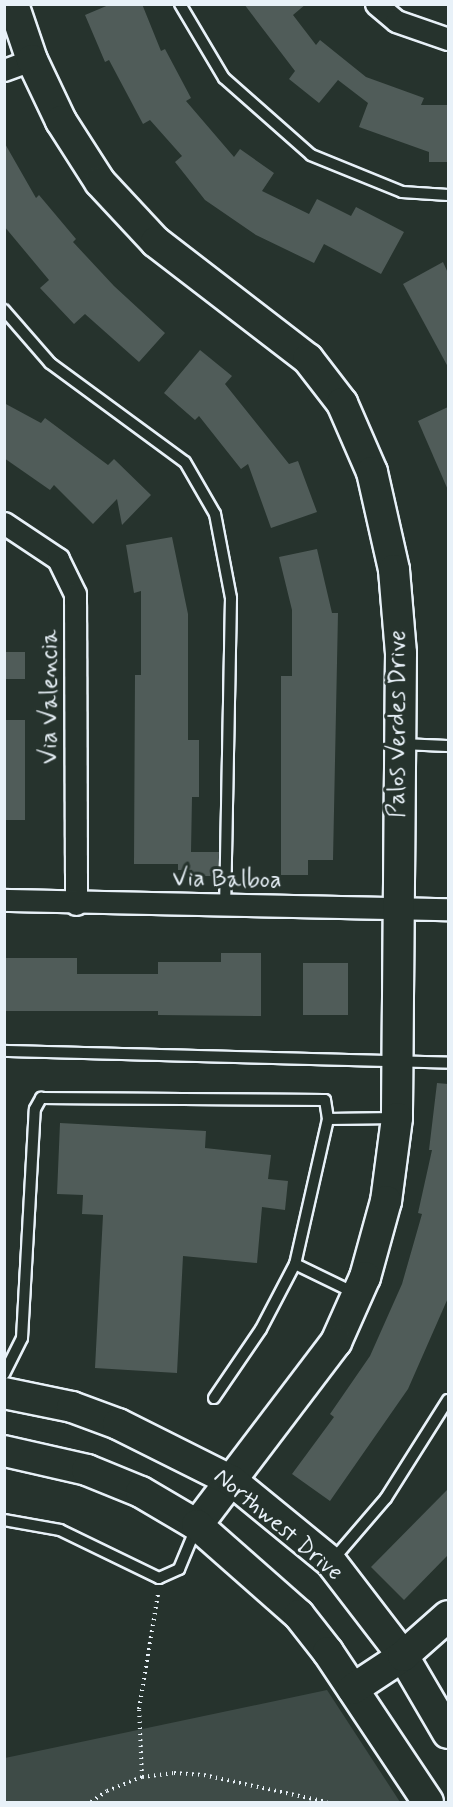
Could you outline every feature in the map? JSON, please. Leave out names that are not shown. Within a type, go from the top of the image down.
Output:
[{"type":"street","name":"Palos Verdes Drive","points":[[12,4],[18,65],[61,121],[100,182],[156,242],[308,359],[342,403],[372,472],[394,570],[401,652],[398,1118],[386,1201],[358,1295],[336,1342],[197,1525]]},
{"type":"street","points":[[376,4],[396,21],[448,39]]},
{"type":"street","name":"Via Valencia","points":[[4,524],[58,559],[75,594],[76,904]]},
{"type":"street","name":"Via Balboa","points":[[4,900],[76,904],[448,909]]},
{"type":"street","name":"Northwest Drive","points":[[4,1393],[72,1407],[118,1424],[232,1481],[331,1562],[403,1656],[448,1733]]},
{"type":"street","points":[[4,1451],[87,1470],[141,1492],[197,1525],[299,1615],[353,1689],[428,1803]]},
{"type":"street","points":[[353,1689],[403,1656],[448,1616]]},
{"type":"lane","points":[[180,4],[224,78],[311,155],[402,192],[448,195]]},
{"type":"lane","points":[[4,310],[50,363],[185,462],[215,514],[231,598],[225,906]]},
{"type":"lane","points":[[400,744],[448,746]]},
{"type":"lane","points":[[4,1051],[448,1063]]},
{"type":"lane","points":[[4,1374],[22,1338],[34,1109],[41,1098],[326,1100],[328,1119],[295,1264],[261,1329],[214,1398]]},
{"type":"lane","points":[[328,1119],[398,1118]]},
{"type":"lane","points":[[295,1264],[358,1295]]},
{"type":"lane","points":[[331,1562],[386,1498],[448,1400]]},
{"type":"lane","points":[[4,1520],[60,1530],[159,1578],[179,1569],[197,1525]]},
{"type":"path","points":[[142,1778],[139,1709],[152,1614],[164,1576]]},
{"type":"path","points":[[91,1803],[107,1791],[142,1778],[204,1775],[327,1803]]},
{"type":"shaded area","points":[[327,1690],[400,1802],[5,1802],[5,1758]]},
{"type":"building","points":[[111,4],[142,4],[161,51],[165,49],[191,98],[186,101],[234,157],[240,149],[274,173],[262,191],[309,214],[317,199],[351,216],[356,207],[404,232],[381,274],[324,244],[314,263],[256,235],[205,200],[175,162],[182,156],[150,120],[143,124],[109,60],[105,62],[85,15]]},
{"type":"building","points":[[244,4],[306,4],[293,15],[316,45],[320,40],[366,77],[424,98],[421,105],[448,105],[448,162],[429,162],[429,152],[359,127],[368,103],[338,80],[319,103],[289,79],[295,71]]},
{"type":"building","points":[[4,142],[36,198],[39,195],[76,239],[73,242],[114,286],[165,333],[139,362],[85,314],[74,324],[40,288],[49,280],[4,226]]},
{"type":"building","points":[[443,262],[448,273],[448,367],[403,284]]},
{"type":"building","points":[[200,350],[232,376],[225,384],[289,464],[298,461],[317,512],[271,528],[248,464],[241,469],[199,416],[195,420],[164,393]]},
{"type":"building","points":[[4,403],[41,423],[45,418],[108,465],[114,459],[151,495],[122,525],[117,499],[93,524],[54,485],[50,490],[4,458]]},
{"type":"building","points":[[448,407],[448,490],[418,421]]},
{"type":"building","points":[[172,537],[188,614],[188,740],[199,740],[199,797],[192,797],[191,852],[219,852],[218,876],[192,876],[192,870],[178,870],[178,864],[134,864],[135,675],[141,675],[141,591],[134,593],[126,545]]},
{"type":"building","points":[[317,549],[332,613],[338,613],[333,860],[308,860],[308,875],[281,875],[281,676],[292,676],[292,610],[279,557]]},
{"type":"building","points":[[4,652],[25,652],[25,679],[4,679]]},
{"type":"building","points":[[4,720],[25,720],[25,820],[4,820]]},
{"type":"building","points":[[221,953],[261,953],[261,1016],[158,1015],[158,1011],[4,1011],[4,958],[77,958],[77,974],[158,974],[158,962],[221,962]]},
{"type":"building","points":[[303,963],[348,963],[348,1015],[303,1015]]},
{"type":"building","points":[[437,1083],[448,1084],[448,1298],[408,1389],[330,1501],[292,1474],[334,1417],[330,1414],[370,1356],[402,1284],[422,1214],[418,1213],[432,1150],[429,1150]]},
{"type":"building","points":[[60,1123],[206,1131],[205,1148],[271,1155],[268,1179],[288,1181],[285,1210],[262,1207],[257,1263],[183,1256],[177,1373],[95,1368],[103,1215],[82,1214],[83,1195],[57,1194]]},
{"type":"building","points":[[448,1489],[448,1555],[404,1600],[371,1567]]}]
